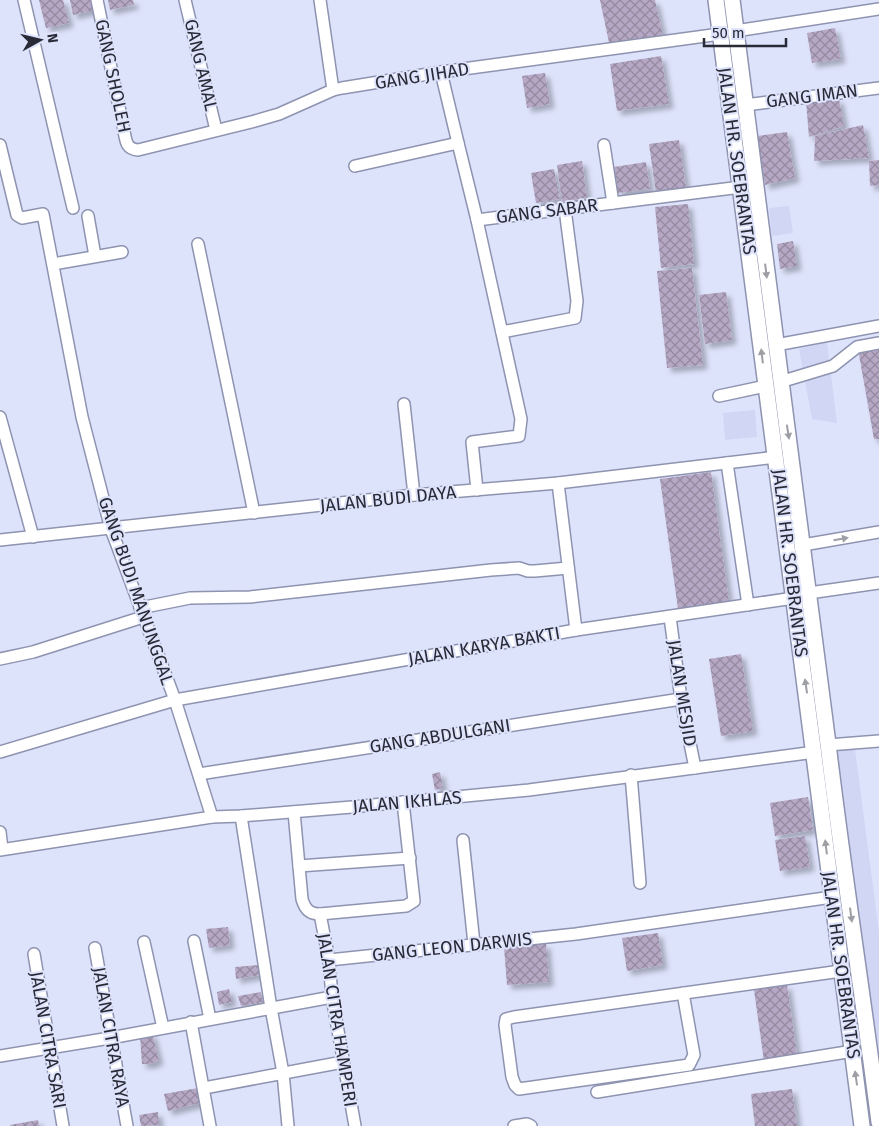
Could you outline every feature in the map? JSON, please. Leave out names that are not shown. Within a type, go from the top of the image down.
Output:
[{"type":"main road","name":"JALAN HR. SOEBRANTAS","points":[[716,0],[720,34],[741,115],[776,345],[773,384],[776,456],[794,598],[845,867],[878,1099],[879,1122]]},
{"type":"main road","name":"JALAN HR. SOEBRANTAS","points":[[732,0],[736,30],[741,115],[741,187],[773,384],[803,545],[809,593],[821,748],[828,868],[862,1126]]},
{"type":"main road","points":[[828,868],[845,867]]},
{"type":"street","points":[[24,0],[73,208]]},
{"type":"street","name":"GANG SHOLEH","points":[[97,0],[124,131],[131,150]]},
{"type":"street","name":"GANG AMAL","points":[[185,0],[216,130]]},
{"type":"street","points":[[320,0],[333,90]]},
{"type":"street","points":[[736,30],[879,9]]},
{"type":"street","name":"GANG JIHAD","points":[[131,150],[138,150],[279,114],[333,90],[441,72],[720,34]]},
{"type":"street","name":"GANG SABAR","points":[[441,72],[477,220],[741,187]]},
{"type":"street","name":"GANG IMAN","points":[[741,115],[879,88]]},
{"type":"street","points":[[355,166],[458,143]]},
{"type":"street","name":"GANG BUDI MANUNGGAL","points":[[0,145],[17,215],[22,218],[43,214],[82,417],[111,529],[175,700],[212,817]]},
{"type":"street","points":[[604,145],[613,203]]},
{"type":"street","points":[[502,332],[575,318],[577,301],[565,209]]},
{"type":"street","points":[[88,216],[95,256]]},
{"type":"street","points":[[477,220],[521,420],[519,436],[472,442],[477,490]]},
{"type":"street","points":[[198,244],[254,513]]},
{"type":"street","points":[[53,264],[122,252]]},
{"type":"street","points":[[776,345],[879,326]]},
{"type":"street","points":[[719,396],[773,384],[833,366],[857,347],[879,343]]},
{"type":"street","points":[[404,404],[414,495]]},
{"type":"street","points":[[0,417],[32,537]]},
{"type":"street","name":"JALAN BUDI DAYA","points":[[0,540],[414,495],[558,483],[776,456]]},
{"type":"street","points":[[727,463],[748,605]]},
{"type":"street","points":[[558,483],[576,630]]},
{"type":"street","points":[[803,545],[879,532]]},
{"type":"street","points":[[0,658],[33,652],[142,612],[190,598],[250,597],[491,570],[519,568],[528,571],[568,568]]},
{"type":"street","points":[[809,593],[879,583]]},
{"type":"street","name":"JALAN KARYA BAKTI","points":[[0,752],[175,700],[576,630],[794,598]]},
{"type":"street","name":"JALAN MESJID","points":[[670,617],[681,699],[694,768]]},
{"type":"street","name":"GANG ABDULGANI","points":[[199,774],[681,699]]},
{"type":"street","name":"JALAN IKHLAS","points":[[1,849],[212,817],[294,812],[529,790],[879,741]]},
{"type":"street","points":[[631,775],[640,883]]},
{"type":"street","points":[[294,812],[302,899],[307,910],[311,913],[320,914],[406,906],[412,903],[414,896],[403,802]]},
{"type":"street","points":[[242,816],[270,1008],[282,1073],[288,1126]]},
{"type":"street","points":[[0,832],[1,849]]},
{"type":"street","points":[[463,840],[474,944]]},
{"type":"street","points":[[299,866],[410,858]]},
{"type":"street","name":"GANG LEON DARWIS","points":[[328,960],[576,934],[832,897]]},
{"type":"street","name":"JALAN CITRA HAMPERI","points":[[320,914],[332,997],[355,1126]]},
{"type":"street","points":[[194,941],[210,1019]]},
{"type":"street","points":[[144,942],[162,1028]]},
{"type":"street","name":"JALAN CITRA RAYA","points":[[95,948],[127,1126]]},
{"type":"street","name":"JALAN CITRA SARI","points":[[34,954],[63,1126]]},
{"type":"street","points":[[683,993],[694,1055],[689,1065],[519,1088],[514,1085],[505,1025],[506,1019],[683,993],[842,971]]},
{"type":"street","points":[[0,1056],[110,1038],[332,997]]},
{"type":"street","points":[[191,1022],[210,1126]]},
{"type":"street","points":[[597,1092],[853,1051]]},
{"type":"street","points":[[204,1088],[343,1062]]},
{"type":"street","points":[[514,1126],[527,1124],[531,1126]]},
{"type":"shaded area","points":[[789,206],[793,233],[772,236],[769,208]]},
{"type":"shaded area","points":[[827,342],[837,423],[812,419],[799,349]]},
{"type":"shaded area","points":[[755,410],[757,437],[725,440],[723,413]]},
{"type":"shaded area","points":[[855,749],[879,932],[879,1070],[835,751]]},
{"type":"building","points":[[39,0],[63,0],[69,23],[46,28]]},
{"type":"building","points":[[70,0],[92,0],[94,10],[73,15]]},
{"type":"building","points":[[108,0],[133,0],[134,5],[110,10]]},
{"type":"building","points":[[600,0],[655,0],[663,36],[610,47]]},
{"type":"building","points":[[835,28],[841,59],[812,63],[807,33]]},
{"type":"building","points":[[661,56],[669,104],[617,111],[610,64]]},
{"type":"building","points":[[545,73],[550,104],[527,108],[522,76]]},
{"type":"building","points":[[839,99],[844,126],[809,137],[806,101]]},
{"type":"building","points":[[863,125],[869,158],[814,161],[815,136]]},
{"type":"building","points":[[787,132],[795,178],[765,185],[757,136]]},
{"type":"building","points":[[679,140],[686,189],[656,193],[649,144]]},
{"type":"building","points":[[879,160],[879,185],[870,186],[869,161]]},
{"type":"building","points":[[582,161],[587,198],[562,202],[557,165]]},
{"type":"building","points":[[646,162],[650,189],[618,193],[614,167]]},
{"type":"building","points":[[554,169],[560,199],[536,203],[531,173]]},
{"type":"building","points":[[688,204],[694,264],[661,268],[655,207]]},
{"type":"building","points":[[793,241],[797,266],[780,269],[777,244]]},
{"type":"building","points":[[692,268],[703,365],[667,368],[657,271]]},
{"type":"building","points":[[726,292],[732,340],[705,344],[699,295]]},
{"type":"building","points":[[879,346],[879,439],[874,439],[858,349]]},
{"type":"building","points":[[711,472],[729,602],[678,609],[660,479]]},
{"type":"building","points":[[741,654],[753,731],[721,736],[709,659]]},
{"type":"building","points":[[440,772],[443,788],[435,790],[432,774]]},
{"type":"building","points":[[808,797],[813,830],[775,836],[770,803]]},
{"type":"building","points":[[805,836],[810,867],[780,871],[775,840]]},
{"type":"building","points":[[228,927],[230,945],[209,948],[206,929]]},
{"type":"building","points":[[658,933],[663,965],[627,971],[622,938]]},
{"type":"building","points":[[546,944],[549,982],[507,985],[504,947]]},
{"type":"building","points":[[259,965],[260,975],[236,979],[235,967]]},
{"type":"building","points":[[787,985],[797,1055],[764,1061],[754,990]]},
{"type":"building","points":[[229,989],[232,1002],[219,1005],[217,992]]},
{"type":"building","points":[[261,992],[263,1002],[241,1006],[238,996]]},
{"type":"building","points":[[152,1033],[159,1060],[151,1064],[142,1064],[140,1036]]},
{"type":"building","points":[[198,1088],[200,1103],[168,1111],[164,1094]]},
{"type":"building","points":[[792,1089],[797,1126],[755,1126],[751,1094]]},
{"type":"building","points":[[158,1112],[159,1125],[141,1126],[139,1115]]},
{"type":"building","points":[[38,1120],[39,1126],[10,1126],[10,1125]]}]
